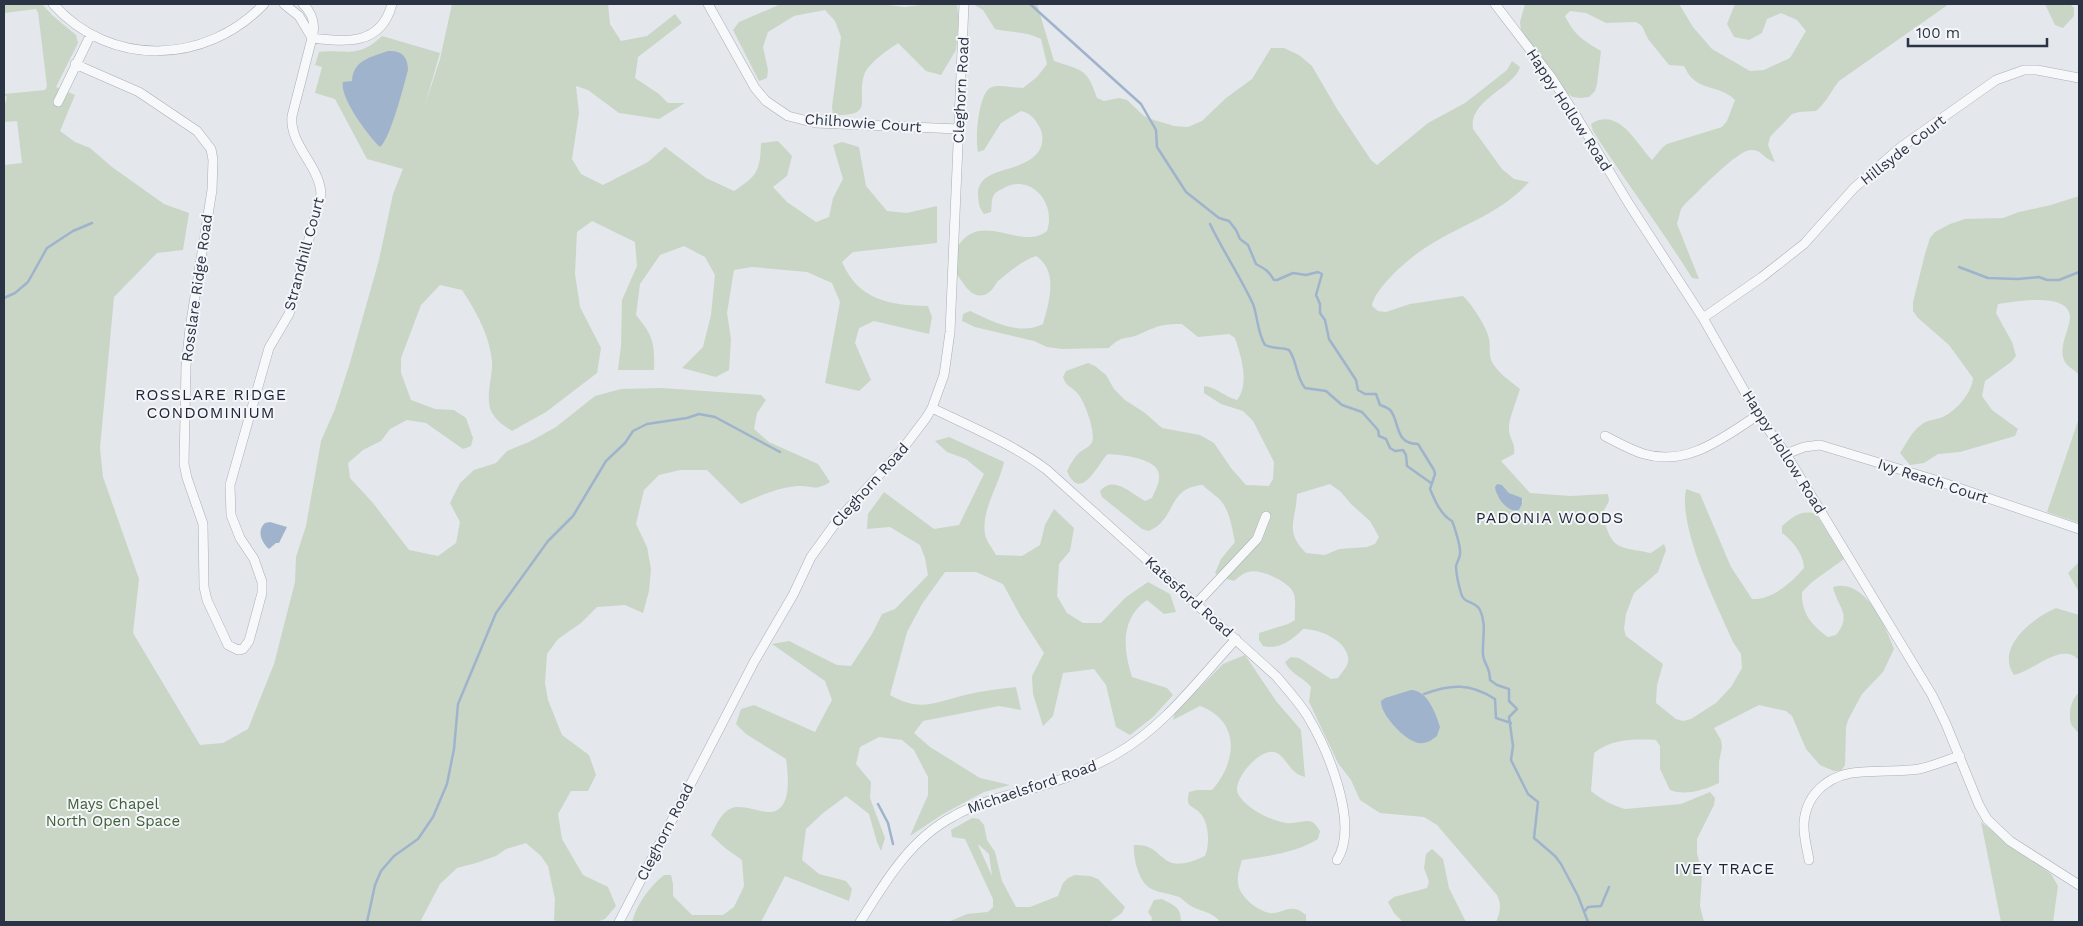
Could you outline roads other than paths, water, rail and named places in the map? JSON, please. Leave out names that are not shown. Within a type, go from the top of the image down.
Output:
[{"type":"street","points":[[53,4],[67,18],[91,34],[124,48],[160,51],[178,50],[200,45],[222,36],[241,24],[264,4]]},
{"type":"street","points":[[284,4],[298,16],[312,38],[345,42],[364,38],[372,33],[385,21],[392,4]]},
{"type":"street","name":"Strandhill Court","points":[[281,329],[289,314],[321,194],[318,180],[294,134],[291,124],[315,27],[313,19],[303,4]]},
{"type":"street","name":"Chilhowie Court","points":[[708,4],[755,88],[766,101],[788,116],[816,122],[959,129]]},
{"type":"street","name":"Cleghorn Road","points":[[619,922],[754,662],[793,595],[811,556],[837,521],[902,451],[932,408],[944,375],[948,352],[964,4]]},
{"type":"street","name":"Happy Hollow Road","points":[[1494,4],[1551,77],[1629,204],[1703,318],[1758,415],[1786,454],[1932,695],[1960,756],[1978,805],[1996,830],[2079,885]]},
{"type":"street","points":[[58,102],[91,34]]},
{"type":"street","name":"Rosslare Ridge Road","points":[[75,64],[139,92],[197,132],[210,149],[213,160],[212,190],[186,366],[184,464],[203,524],[202,574],[207,600],[228,645],[238,650],[243,649],[249,640],[262,593],[262,582],[254,559],[240,538],[231,515],[230,485],[269,348],[281,329]]},
{"type":"street","name":"Hillsyde Court","points":[[1703,318],[1762,277],[1804,244],[1854,188],[1888,158],[1996,80],[2024,70],[2037,70],[2079,78]]},
{"type":"street","name":"Katesford Road","points":[[932,408],[1029,456],[1047,470],[1276,676],[1307,716],[1319,739],[1339,790],[1346,833],[1344,845],[1337,860]]},
{"type":"street","points":[[1605,436],[1644,454],[1668,458],[1680,457],[1704,448],[1758,415]]},
{"type":"street","name":"Ivy Reach Court","points":[[1786,454],[1804,446],[1825,447],[1935,480],[2079,529]]},
{"type":"street","points":[[1196,604],[1258,539],[1266,516]]},
{"type":"street","name":"Michaelsford Road","points":[[860,922],[899,863],[916,844],[937,826],[972,807],[1076,774],[1118,753],[1158,723],[1236,640]]},
{"type":"street","points":[[1809,860],[1804,832],[1805,812],[1810,801],[1825,782],[1841,775],[1860,772],[1920,769],[1960,756]]},
{"type":"water","points":[[388,51],[403,55],[407,61],[408,70],[392,124],[380,147],[362,126],[350,107],[343,89],[343,82],[352,81],[356,68],[364,60]]},
{"type":"water","points":[[1497,484],[1502,485],[1509,493],[1522,498],[1519,510],[1511,510],[1503,504],[1496,491],[1495,487]]},
{"type":"water","points":[[270,522],[287,527],[279,543],[276,543],[269,549],[264,544],[260,533],[262,526]]},
{"type":"water","points":[[1411,690],[1417,691],[1426,698],[1436,715],[1440,727],[1437,736],[1430,741],[1417,743],[1410,740],[1390,721],[1382,707],[1381,701],[1385,698]]},
{"type":"waterway","points":[[1030,4],[1141,104],[1156,130],[1157,147],[1186,192],[1219,218],[1229,221],[1240,239],[1248,245],[1256,264],[1266,270],[1274,280],[1293,273],[1306,275],[1318,272],[1322,274],[1316,295],[1320,304],[1320,313],[1325,320],[1329,339],[1356,380],[1358,390],[1365,394],[1376,394],[1380,405],[1391,411],[1399,432],[1405,441],[1418,444],[1434,470],[1435,474],[1430,489],[1436,503],[1452,521],[1459,545],[1460,555],[1456,566],[1462,597],[1476,605],[1482,615],[1484,626],[1483,655],[1490,680],[1497,685],[1509,689],[1509,701],[1517,709],[1509,717],[1513,746],[1511,760],[1528,794],[1538,802],[1534,838],[1555,856],[1561,864],[1578,896],[1588,922]]},
{"type":"waterway","points":[[4,298],[15,293],[28,282],[47,248],[73,231],[92,223]]},
{"type":"waterway","points":[[1210,224],[1253,304],[1260,335],[1265,345],[1289,350],[1305,388],[1326,391],[1342,405],[1362,412],[1378,430],[1379,436],[1386,439],[1390,448],[1395,451],[1403,450],[1406,455],[1407,466],[1431,483]]},
{"type":"waterway","points":[[1959,267],[1988,278],[2018,279],[2039,277],[2047,280],[2059,280],[2079,272]]},
{"type":"waterway","points":[[367,922],[375,885],[381,871],[394,856],[418,839],[433,817],[447,784],[454,749],[458,704],[496,613],[548,541],[573,516],[606,461],[625,443],[633,431],[647,424],[687,418],[699,414],[715,417],[780,452]]},
{"type":"waterway","points":[[1424,694],[1452,687],[1477,690],[1495,699],[1496,718],[1511,723]]},
{"type":"waterway","points":[[878,804],[888,823],[893,844]]},
{"type":"waterway","points":[[1584,912],[1588,907],[1601,906],[1609,887]]},
{"type":"district","name":"ROSSLARE RIDGE CONDOMINIUM","points":[[211,403]]},
{"type":"district","name":"PADONIA WOODS","points":[[1550,517]]},
{"type":"district","name":"IVEY TRACE","points":[[1725,868]]},
{"type":"park label","name":"Mays Chapel North Open Space","points":[[113,812]]}]
